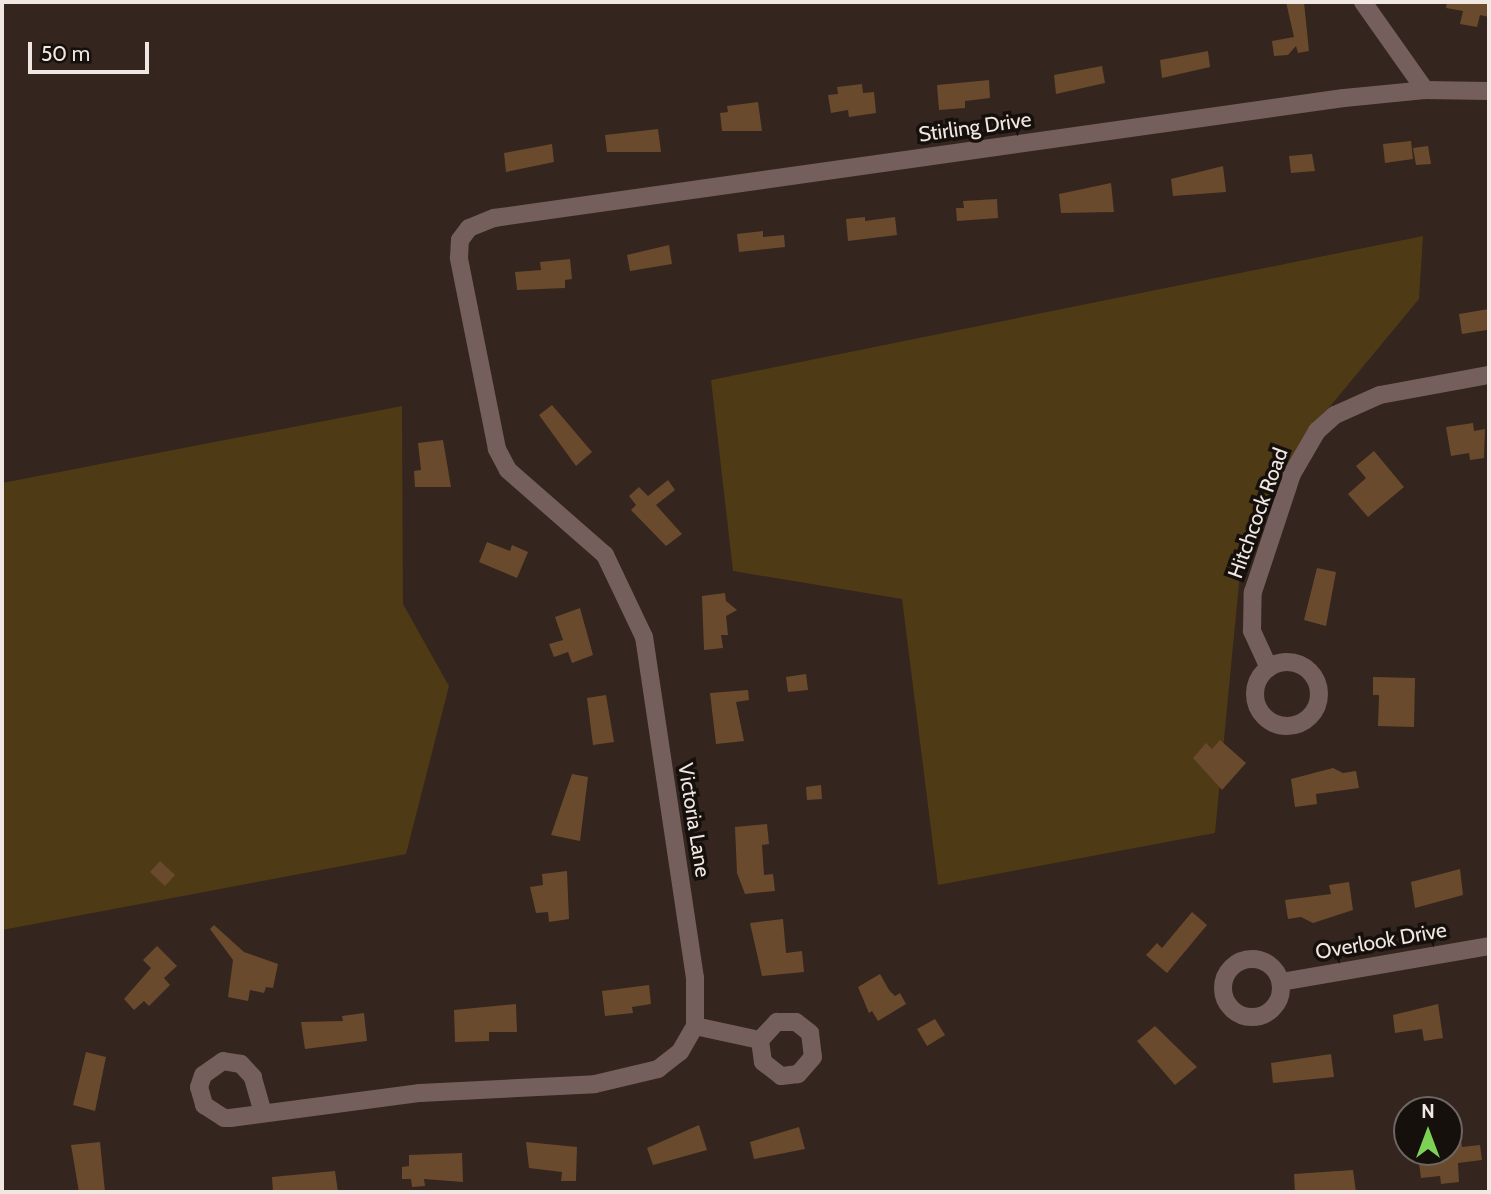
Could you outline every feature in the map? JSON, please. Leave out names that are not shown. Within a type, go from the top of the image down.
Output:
[{"type":"street","points":[[1363,2],[1425,90]]},
{"type":"street","name":"Stirling Drive","points":[[469,228],[494,218],[1425,90],[1489,91]]},
{"type":"street","name":"Victoria Lane","points":[[469,228],[460,240],[459,258],[497,449],[508,470],[605,555],[644,637],[695,978],[695,1026]]},
{"type":"street","name":"Hitchcock Road","points":[[1269,668],[1252,631],[1253,592],[1292,474],[1317,431],[1335,415],[1380,395],[1489,375]]},
{"type":"street","name":"Overlook Drive","points":[[1281,982],[1489,946]]},
{"type":"street","points":[[263,1113],[419,1093],[628,1079],[668,1062],[695,1026],[760,1040]]},
{"type":"shaded area","points":[[1423,236],[1419,299],[1308,433],[1241,563],[1215,833],[938,885],[902,599],[733,571],[711,380]]},
{"type":"shaded area","points":[[402,406],[403,604],[449,686],[406,854],[2,930],[2,483]]},
{"type":"building","points":[[1286,2],[1304,2],[1309,51],[1298,53],[1296,46],[1288,55],[1274,56],[1272,41],[1294,37]]},
{"type":"building","points":[[1447,2],[1489,2],[1489,17],[1480,15],[1477,27],[1460,24],[1463,11],[1446,8]]},
{"type":"building","points":[[1208,51],[1210,67],[1162,78],[1160,60]]},
{"type":"building","points":[[1102,66],[1105,83],[1056,94],[1054,75]]},
{"type":"building","points":[[989,80],[990,98],[965,101],[965,108],[939,110],[937,85]]},
{"type":"building","points":[[862,84],[863,93],[874,92],[876,113],[849,117],[848,110],[831,113],[828,95],[838,94],[837,87]]},
{"type":"building","points":[[758,102],[762,131],[722,131],[720,113],[728,112],[727,106]]},
{"type":"building","points":[[658,129],[661,152],[607,152],[605,135]]},
{"type":"building","points":[[1411,141],[1413,159],[1385,163],[1383,144]]},
{"type":"building","points":[[552,144],[554,162],[506,172],[504,153]]},
{"type":"building","points":[[1428,146],[1431,164],[1416,165],[1413,148]]},
{"type":"building","points":[[1312,154],[1315,171],[1291,173],[1289,156]]},
{"type":"building","points":[[1223,166],[1226,192],[1173,196],[1171,179]]},
{"type":"building","points":[[1111,183],[1114,212],[1061,213],[1059,194]]},
{"type":"building","points":[[997,199],[998,218],[957,221],[956,208],[964,208],[963,201]]},
{"type":"building","points":[[865,217],[865,221],[895,217],[897,235],[848,241],[846,219]]},
{"type":"building","points":[[763,231],[763,237],[784,235],[785,247],[739,252],[737,234]]},
{"type":"building","points":[[669,245],[672,264],[630,271],[627,255]]},
{"type":"building","points":[[570,259],[572,279],[565,280],[565,288],[517,290],[515,272],[541,270],[540,262]]},
{"type":"building","points":[[1489,309],[1487,330],[1462,334],[1459,314]]},
{"type":"building","points":[[552,405],[592,452],[576,466],[539,415]]},
{"type":"building","points":[[1473,423],[1474,431],[1485,429],[1484,458],[1470,460],[1469,453],[1451,456],[1446,427]]},
{"type":"building","points":[[443,440],[451,487],[415,487],[414,471],[421,470],[418,443]]},
{"type":"building","points":[[1374,451],[1404,487],[1368,517],[1348,494],[1366,478],[1356,466]]},
{"type":"building","points":[[668,480],[675,490],[656,505],[682,534],[666,546],[631,510],[636,505],[629,496],[639,487],[648,496]]},
{"type":"building","points":[[487,542],[510,551],[512,545],[528,552],[517,578],[479,562]]},
{"type":"building","points":[[1317,568],[1336,572],[1326,626],[1304,620]]},
{"type":"building","points":[[725,593],[726,601],[737,610],[726,616],[728,635],[721,635],[723,648],[704,650],[702,596]]},
{"type":"building","points":[[580,608],[593,655],[572,663],[568,652],[554,657],[549,644],[563,640],[555,617]]},
{"type":"building","points":[[806,674],[808,690],[788,692],[786,677]]},
{"type":"building","points":[[1373,677],[1415,678],[1414,727],[1378,726],[1379,695],[1373,695]]},
{"type":"building","points":[[748,690],[749,700],[736,702],[744,741],[716,744],[710,693]]},
{"type":"building","points":[[606,695],[614,742],[593,745],[587,698]]},
{"type":"building","points":[[1220,740],[1246,763],[1222,790],[1193,758],[1206,743],[1212,749]]},
{"type":"building","points":[[1333,768],[1343,773],[1356,771],[1359,788],[1316,794],[1317,804],[1295,807],[1291,779]]},
{"type":"building","points":[[572,774],[588,777],[580,841],[551,835]]},
{"type":"building","points":[[821,785],[822,799],[807,800],[806,787]]},
{"type":"building","points":[[767,824],[769,844],[762,845],[764,875],[773,874],[775,891],[745,894],[737,873],[735,827]]},
{"type":"building","points":[[160,861],[175,875],[165,886],[150,872]]},
{"type":"building","points":[[1460,869],[1463,895],[1415,908],[1411,882]]},
{"type":"building","points":[[567,871],[569,919],[549,922],[548,912],[536,913],[530,887],[543,885],[542,874]]},
{"type":"building","points":[[1349,882],[1353,910],[1313,923],[1301,917],[1288,919],[1285,900],[1331,894],[1329,885]]},
{"type":"building","points":[[1192,912],[1207,925],[1167,973],[1146,955],[1157,943],[1162,948]]},
{"type":"building","points":[[783,919],[786,953],[802,951],[804,972],[762,976],[750,923]]},
{"type":"building","points":[[214,925],[244,952],[278,964],[273,988],[266,987],[264,993],[250,990],[248,1001],[228,997],[233,960],[210,929]]},
{"type":"building","points":[[157,946],[177,966],[164,978],[170,985],[149,1006],[144,1001],[134,1010],[124,999],[151,968],[143,960]]},
{"type":"building","points":[[880,974],[889,990],[895,996],[900,993],[906,1004],[878,1021],[872,1011],[869,1013],[858,987]]},
{"type":"building","points":[[649,985],[651,1004],[632,1007],[633,1013],[605,1016],[602,991]]},
{"type":"building","points":[[516,1004],[517,1032],[489,1032],[489,1041],[455,1042],[454,1010]]},
{"type":"building","points":[[1438,1004],[1443,1038],[1424,1041],[1422,1029],[1395,1033],[1393,1015]]},
{"type":"building","points":[[364,1013],[367,1041],[305,1049],[301,1022],[343,1021],[342,1016]]},
{"type":"building","points":[[935,1019],[945,1035],[927,1046],[917,1029]]},
{"type":"building","points":[[1155,1026],[1197,1067],[1175,1085],[1137,1041]]},
{"type":"building","points":[[86,1052],[106,1057],[95,1111],[73,1105]]},
{"type":"building","points":[[1331,1054],[1334,1077],[1273,1083],[1271,1063]]},
{"type":"building","points":[[699,1125],[707,1150],[653,1165],[647,1148]]},
{"type":"building","points":[[799,1127],[805,1149],[754,1159],[750,1142]]},
{"type":"building","points":[[100,1142],[105,1192],[79,1192],[71,1145]]},
{"type":"building","points":[[526,1142],[577,1147],[576,1181],[561,1181],[562,1172],[529,1168]]},
{"type":"building","points":[[1480,1145],[1482,1160],[1463,1162],[1463,1147]]},
{"type":"building","points":[[462,1153],[463,1182],[424,1179],[425,1186],[412,1187],[411,1179],[402,1179],[402,1167],[409,1166],[409,1155]]},
{"type":"building","points":[[1419,1166],[1458,1166],[1459,1182],[1441,1184],[1440,1176],[1421,1178]]},
{"type":"building","points":[[1353,1170],[1356,1192],[1295,1192],[1294,1174]]},
{"type":"building","points":[[335,1171],[338,1192],[273,1192],[272,1177]]}]
